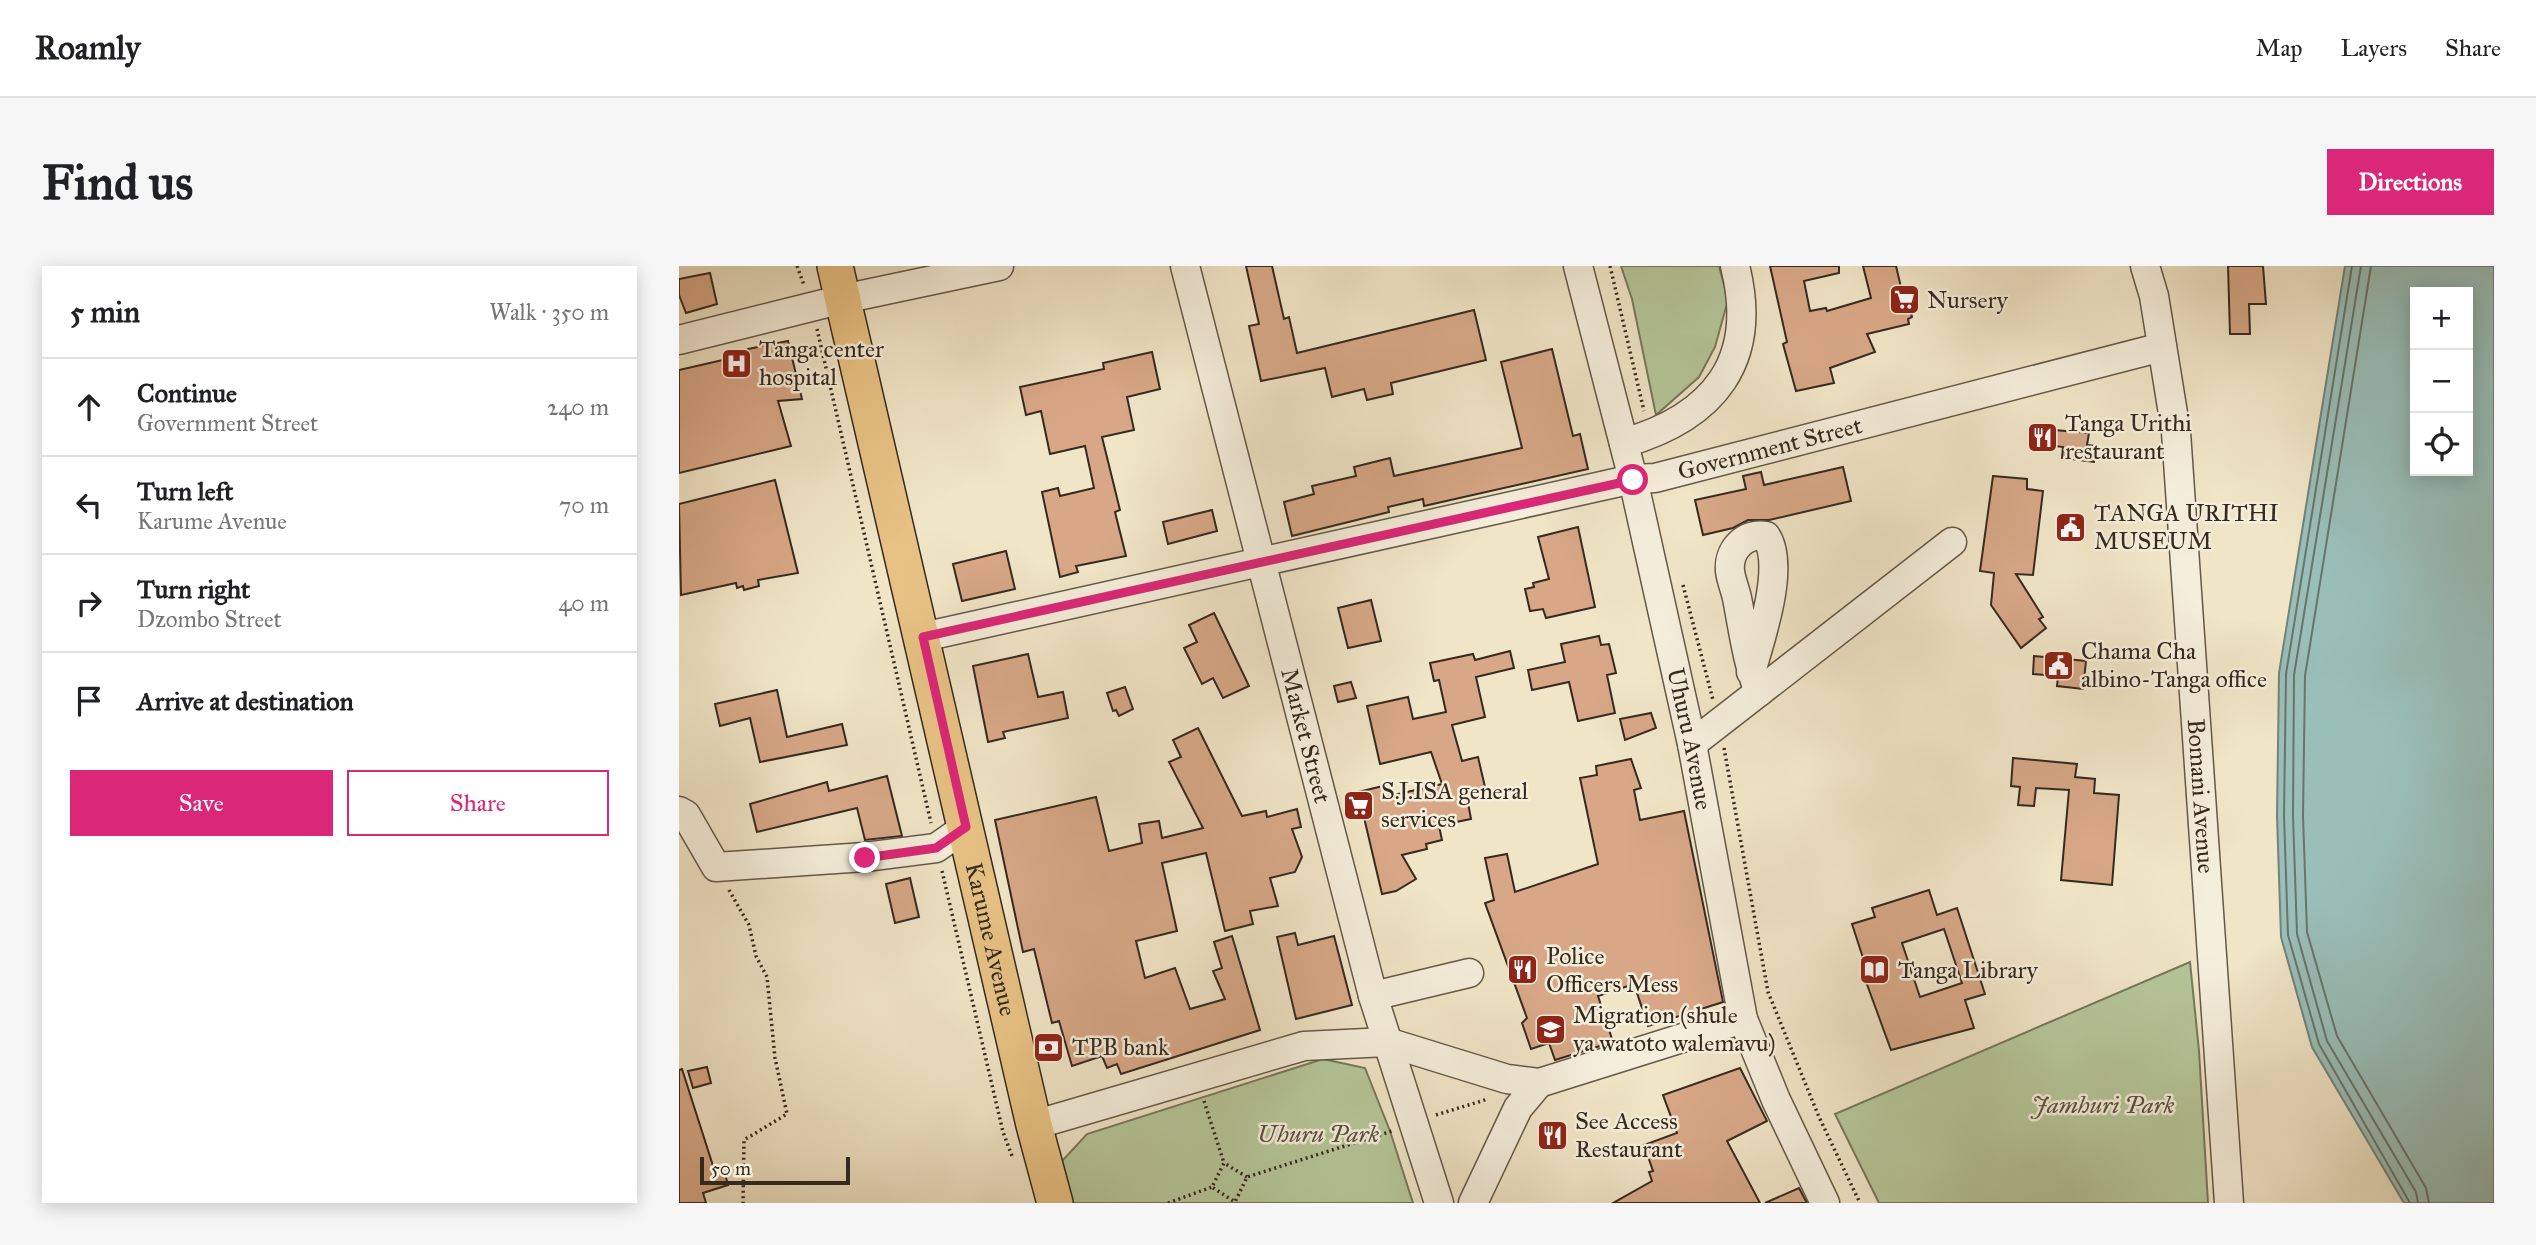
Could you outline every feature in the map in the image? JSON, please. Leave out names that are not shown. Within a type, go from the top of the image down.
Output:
[{"type":"main road","name":"Karume Avenue","points":[[830,291],[923,637],[1034,1125],[1055,1203]]},
{"type":"street","points":[[679,340],[830,291],[999,266]]},
{"type":"street","name":"Market Street","points":[[1185,266],[1259,562],[1373,996],[1440,1203]]},
{"type":"street","name":"Uhuru Avenue","points":[[1578,266],[1633,480],[1692,744],[1743,1019],[1776,1100],[1825,1203]]},
{"type":"street","points":[[1624,443],[1650,436],[1696,408],[1719,388],[1735,361],[1741,330],[1740,285],[1735,266]]},
{"type":"street","name":"Bomani Avenue","points":[[2145,266],[2154,296],[2176,432],[2229,1203]]},
{"type":"street","name":"Government Street","points":[[923,637],[1633,480],[1655,478],[2162,347]]},
{"type":"street","points":[[1692,744],[1755,682],[1952,542]]},
{"type":"street","points":[[679,811],[686,815],[716,867],[865,858],[936,848],[966,827]]},
{"type":"street","points":[[1373,996],[1469,973]]},
{"type":"street","points":[[1034,1125],[1196,1075],[1304,1046],[1387,1042],[1507,1079],[1539,1083],[1743,1019]]},
{"type":"street","points":[[1473,1203],[1518,1108],[1539,1083]]},
{"type":"path","points":[[797,266],[830,291],[936,848],[1003,1132],[1017,1167]]},
{"type":"path","points":[[716,867],[749,925],[756,956],[767,977],[775,1058],[786,1114],[744,1140],[743,1203]]},
{"type":"path","points":[[1196,1075],[1224,1163],[1247,1177]]},
{"type":"path","points":[[1212,1187],[1235,1202],[1247,1177],[1489,1098]]},
{"type":"path","points":[[1168,1203],[1212,1187],[1224,1163]]},
{"type":"green space","points":[[1621,266],[1719,266],[1728,300],[1715,347],[1699,377],[1656,415],[1632,299]]},
{"type":"green space","name":"Jamhuri Park","points":[[2190,962],[2199,1051],[2208,1203],[1879,1203],[1835,1114]]},
{"type":"green space","name":"Uhuru Park","points":[[1323,1059],[1365,1068],[1390,1131],[1413,1203],[1073,1203],[1062,1161],[1087,1134]]},
{"type":"water","points":[[2345,266],[2494,266],[2494,1203],[2404,1203],[2312,1047],[2281,937],[2277,816],[2279,673]]},
{"type":"building","points":[[1246,266],[1272,266],[1284,319],[1289,317],[1297,353],[1474,310],[1486,360],[1391,383],[1393,394],[1367,400],[1364,389],[1332,397],[1325,368],[1261,381],[1249,326],[1259,324]]},
{"type":"building","points":[[1770,266],[1839,266],[1839,273],[1804,281],[1810,311],[1826,308],[1827,311],[1871,298],[1863,266],[1896,266],[1904,300],[1908,299],[1912,317],[1908,319],[1909,324],[1867,334],[1875,352],[1830,368],[1834,383],[1796,391],[1783,344],[1787,342]]},
{"type":"building","points":[[2228,266],[2263,266],[2266,304],[2249,304],[2250,334],[2230,334]]},
{"type":"building","points":[[710,273],[717,304],[686,313],[679,295],[679,279]]},
{"type":"building","points":[[788,341],[802,399],[778,401],[791,446],[679,473],[679,370],[749,354],[748,349]]},
{"type":"building","points":[[1552,349],[1573,436],[1580,434],[1588,469],[1424,506],[1423,499],[1388,507],[1389,512],[1292,536],[1284,502],[1314,494],[1312,486],[1356,476],[1354,467],[1390,458],[1394,476],[1522,448],[1501,362]]},
{"type":"building","points":[[1152,352],[1160,389],[1127,397],[1134,430],[1102,437],[1120,510],[1115,512],[1126,556],[1076,566],[1078,572],[1060,577],[1042,492],[1058,488],[1060,496],[1094,488],[1085,446],[1050,454],[1041,411],[1026,415],[1020,387],[1104,369],[1103,363]]},
{"type":"building","points":[[2042,429],[2089,433],[2087,445],[2095,446],[2094,462],[2062,458],[2063,447],[2040,444]]},
{"type":"building","points":[[1843,467],[1851,501],[1769,520],[1748,520],[1733,528],[1703,535],[1695,500],[1746,489],[1743,476],[1761,472],[1764,485]]},
{"type":"building","points":[[1993,476],[2027,479],[2027,489],[2043,491],[2033,575],[2016,574],[2043,617],[2039,619],[2046,628],[2021,648],[1991,605],[1994,573],[1980,571]]},
{"type":"building","points":[[775,480],[798,573],[758,580],[759,586],[744,590],[743,586],[737,588],[736,583],[681,595],[679,504]]},
{"type":"building","points":[[1212,510],[1217,531],[1168,544],[1163,522]]},
{"type":"building","points":[[1578,527],[1595,607],[1546,618],[1543,609],[1530,611],[1525,589],[1534,587],[1533,583],[1549,579],[1538,537]]},
{"type":"building","points":[[1006,551],[1015,589],[962,601],[953,564]]},
{"type":"building","points":[[1371,600],[1381,641],[1348,648],[1338,608]]},
{"type":"building","points":[[1214,613],[1249,686],[1223,698],[1213,678],[1202,684],[1184,648],[1197,642],[1189,625]]},
{"type":"building","points":[[1599,636],[1601,645],[1609,644],[1616,673],[1607,675],[1615,713],[1578,721],[1569,682],[1532,690],[1528,670],[1565,662],[1561,644]]},
{"type":"building","points":[[1510,651],[1514,668],[1476,677],[1485,717],[1452,725],[1462,761],[1478,757],[1485,787],[1466,792],[1471,819],[1456,822],[1454,817],[1441,820],[1442,825],[1439,826],[1442,840],[1426,844],[1427,849],[1402,855],[1416,879],[1396,891],[1382,894],[1358,792],[1383,786],[1385,797],[1442,784],[1431,752],[1380,764],[1367,706],[1408,697],[1413,719],[1446,712],[1439,680],[1434,681],[1430,663],[1473,654],[1475,660]]},
{"type":"building","points":[[1028,654],[1038,697],[1063,692],[1068,718],[1003,732],[1005,738],[988,742],[973,666]]},
{"type":"building","points":[[2034,656],[2086,661],[2083,689],[2057,686],[2058,676],[2033,674]]},
{"type":"building","points":[[1351,682],[1356,698],[1338,702],[1334,686]]},
{"type":"building","points":[[1125,687],[1133,709],[1119,716],[1116,710],[1113,711],[1107,693]]},
{"type":"building","points":[[777,690],[787,737],[842,724],[847,745],[760,762],[750,718],[720,726],[715,704]]},
{"type":"building","points":[[1651,713],[1656,728],[1625,740],[1620,719]]},
{"type":"building","points":[[1198,728],[1242,816],[1266,811],[1267,817],[1297,809],[1301,827],[1292,829],[1302,857],[1295,872],[1270,878],[1278,906],[1250,911],[1253,924],[1225,931],[1206,853],[1162,863],[1177,931],[1136,941],[1145,978],[1175,968],[1190,1009],[1225,999],[1213,971],[1222,968],[1214,942],[1232,936],[1260,1030],[1121,1074],[1117,1064],[1107,1068],[1102,1056],[1072,1066],[1059,1021],[1052,1023],[1034,949],[1023,952],[995,820],[1096,797],[1109,851],[1142,843],[1139,824],[1159,821],[1162,838],[1203,828],[1169,762],[1181,757],[1173,740]]},
{"type":"building","points":[[2013,758],[2077,764],[2075,777],[2095,779],[2094,793],[2119,795],[2112,885],[2061,880],[2069,790],[2036,788],[2034,806],[2018,805],[2020,787],[2011,786]]},
{"type":"building","points":[[1631,759],[1641,788],[1634,790],[1640,820],[1684,811],[1723,1002],[1648,1026],[1634,984],[1598,996],[1613,1042],[1555,1060],[1549,1043],[1531,1049],[1522,1023],[1527,1018],[1485,903],[1494,900],[1485,858],[1507,854],[1515,892],[1598,864],[1580,778],[1597,775],[1596,766]]},
{"type":"building","points":[[887,776],[902,836],[865,840],[857,808],[757,832],[750,804],[827,782],[829,791]]},
{"type":"building","points":[[910,878],[919,917],[895,923],[886,884]]},
{"type":"building","points":[[1929,890],[1937,915],[1957,908],[1985,994],[1965,1000],[1974,1028],[1891,1050],[1861,968],[1866,967],[1852,924],[1875,917],[1872,908]],"holes":[[[1944,929],[1962,983],[1920,997],[1902,943]]]},
{"type":"building","points":[[1295,933],[1298,945],[1334,936],[1352,1005],[1296,1019],[1277,937]]},
{"type":"building","points":[[707,1067],[711,1083],[693,1088],[688,1071]]},
{"type":"building","points":[[1740,1068],[1767,1121],[1727,1141],[1760,1203],[1613,1203],[1652,1181],[1649,1172],[1653,1171],[1644,1145],[1677,1133],[1663,1095]]},
{"type":"building","points":[[682,1069],[715,1172],[724,1170],[728,1185],[703,1193],[706,1203],[679,1203],[679,1070]]},
{"type":"building","points":[[1799,1188],[1807,1203],[1765,1203]]},
{"type":"place","name":"Nursery","points":[[1904,300]]},
{"type":"place","name":"Tanga center hospital","points":[[736,363]]},
{"type":"place","name":"Tanga Urithi restaurant","points":[[2042,437]]},
{"type":"place","name":"TANGA URITHI MUSEUM","points":[[2071,527]]},
{"type":"place","name":"Chama Cha albino-Tanga office","points":[[2058,665]]},
{"type":"place","name":"S.J.ISA general services","points":[[1358,805]]},
{"type":"place","name":"Police Officers Mess","points":[[1523,970]]},
{"type":"place","name":"Tanga Library","points":[[1875,970]]},
{"type":"place","name":"Migration (shule ya watoto walemavu)","points":[[1550,1029]]},
{"type":"place","name":"TPB bank","points":[[1049,1047]]},
{"type":"place","name":"See Access Restaurant","points":[[1552,1135]]},
{"type":"route","points":[[865,858],[936,848],[966,827],[923,637],[1633,480]]}]
